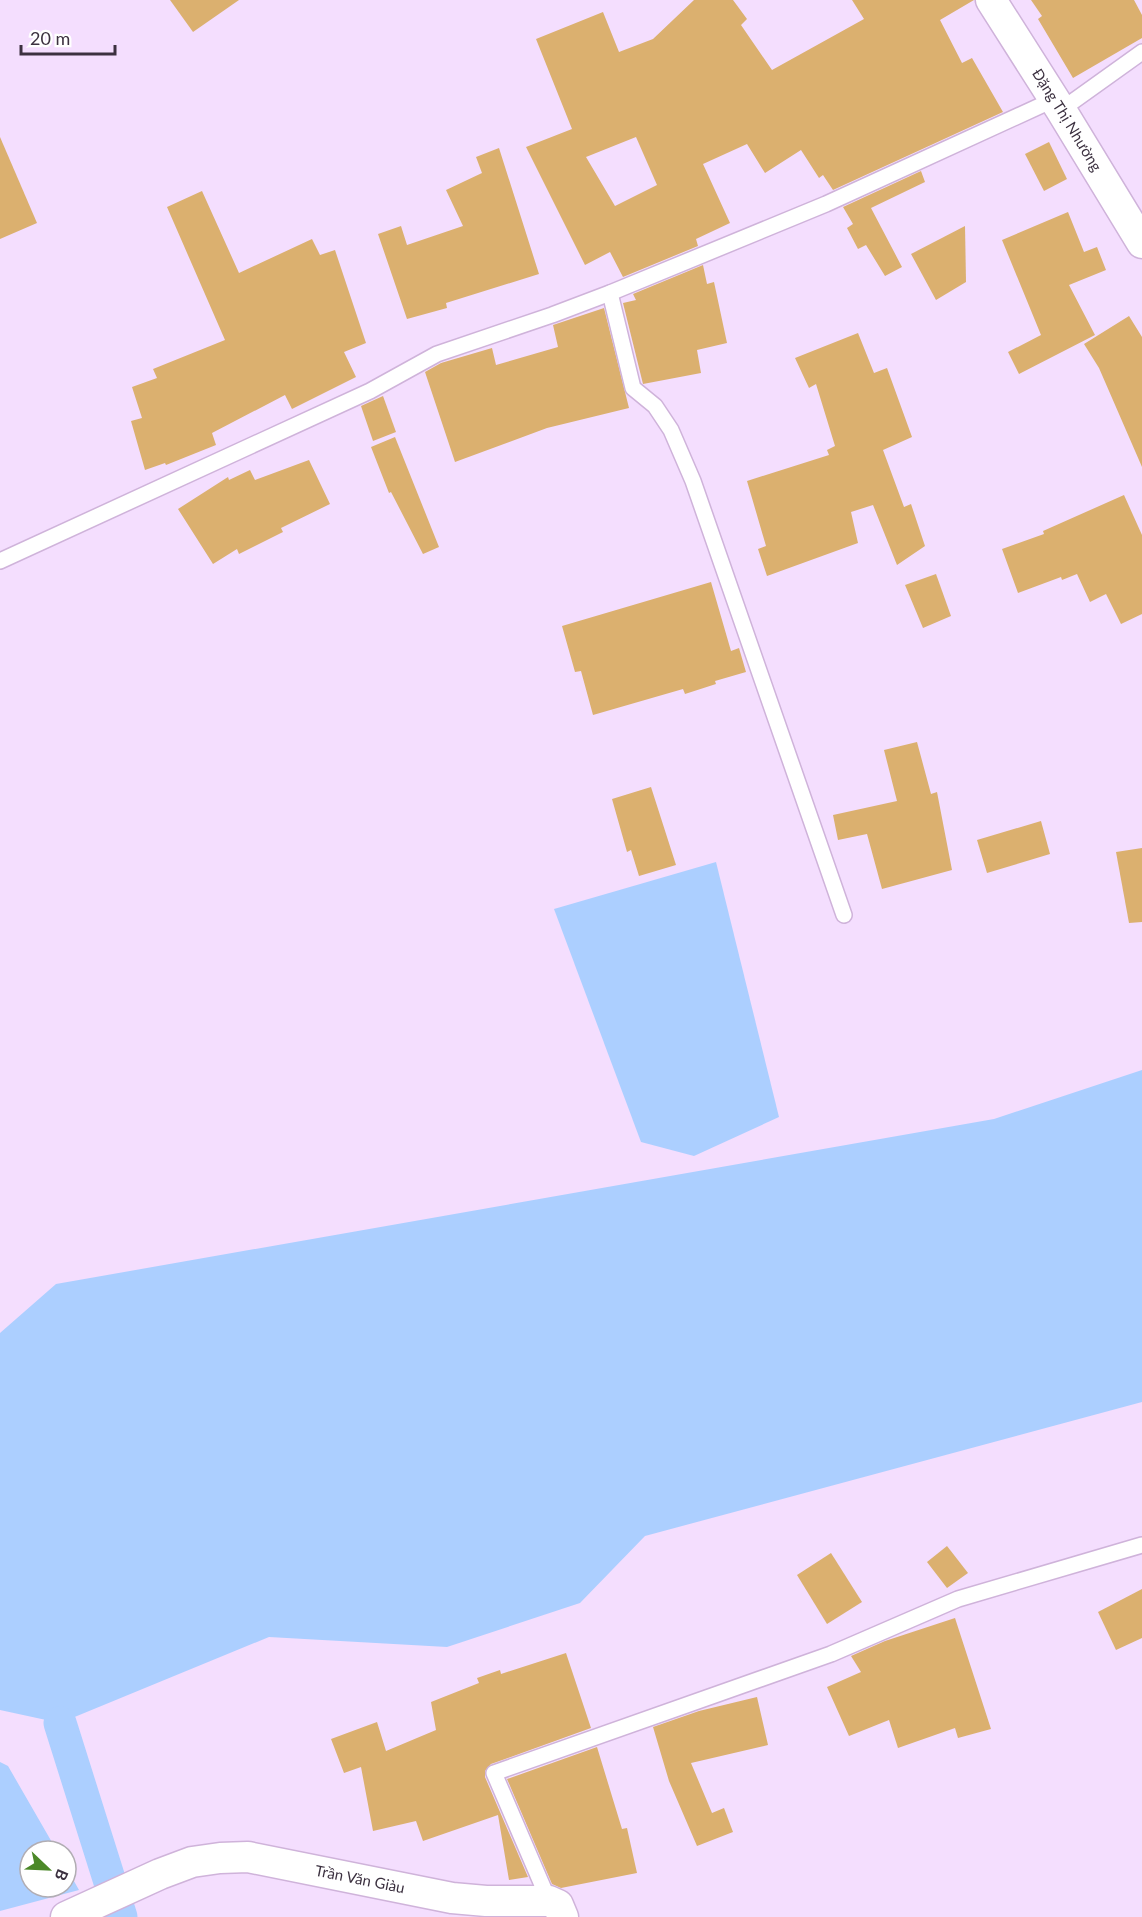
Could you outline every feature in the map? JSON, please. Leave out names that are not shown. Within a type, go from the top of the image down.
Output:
[{"type":"street","name":"Đặng Thị Nhường","points":[[991,0],[1142,243]]},
{"type":"street","name":"Trần Văn Giàu","points":[[66,1917],[160,1874],[192,1862],[248,1857],[452,1898],[558,1909]]},
{"type":"lane","points":[[0,561],[370,391],[437,354],[610,293],[1058,105],[1142,52]]},
{"type":"lane","points":[[610,293],[633,388],[655,406],[671,430],[693,481],[844,915]]},
{"type":"lane","points":[[558,1909],[494,1773],[831,1654],[958,1599],[1142,1545]]},
{"type":"water","points":[[716,862],[779,1117],[694,1156],[641,1142],[554,909]]},
{"type":"water","points":[[1142,1070],[1142,1402],[645,1536],[580,1603],[447,1647],[269,1637],[60,1723],[0,1710],[0,1333],[56,1284],[994,1119]]},
{"type":"water","points":[[0,1762],[8,1766],[50,1839],[18,1839],[18,1899],[45,1899],[0,1911]]},
{"type":"building","points":[[170,0],[239,0],[193,32]]},
{"type":"building","points":[[694,0],[733,0],[747,19],[741,25],[772,70],[864,19],[852,0],[974,0],[940,20],[962,63],[972,58],[1003,112],[833,190],[823,175],[819,178],[801,150],[765,173],[747,144],[703,164],[730,223],[696,239],[698,246],[623,277],[610,252],[585,265],[526,147],[572,129],[536,39],[603,12],[619,52],[653,39]],"holes":[[[636,137],[657,185],[615,206],[586,157]]]},
{"type":"building","points":[[1031,0],[1134,0],[1142,15],[1142,38],[1073,78],[1038,19],[1042,16]]},
{"type":"building","points":[[0,137],[37,223],[0,239]]},
{"type":"building","points":[[1049,142],[1067,179],[1044,191],[1025,154]]},
{"type":"building","points":[[499,148],[539,274],[446,303],[447,308],[407,319],[378,234],[401,226],[407,245],[463,226],[446,190],[482,173],[476,157]]},
{"type":"building","points":[[921,171],[925,182],[871,208],[902,267],[885,276],[866,245],[858,249],[847,228],[853,224],[843,207]]},
{"type":"building","points":[[202,191],[239,273],[312,239],[320,255],[335,250],[366,343],[344,352],[356,377],[292,409],[285,395],[212,433],[216,445],[166,465],[165,463],[145,470],[131,421],[142,418],[132,387],[157,378],[153,369],[225,340],[167,207]]},
{"type":"building","points":[[1068,212],[1084,252],[1097,247],[1106,270],[1069,285],[1095,335],[1019,374],[1008,352],[1041,335],[1002,240]]},
{"type":"building","points":[[965,226],[966,282],[936,300],[911,254]]},
{"type":"building","points":[[703,265],[707,284],[714,282],[727,343],[697,350],[701,373],[643,384],[623,303],[636,300],[633,294]]},
{"type":"building","points":[[604,308],[629,408],[547,428],[455,462],[425,372],[441,363],[492,348],[496,365],[558,347],[553,325]]},
{"type":"building","points":[[1129,316],[1142,337],[1142,467],[1099,368],[1084,344]]},
{"type":"building","points":[[858,333],[874,373],[887,368],[912,437],[883,450],[904,507],[911,504],[925,546],[897,565],[873,505],[851,512],[858,543],[767,576],[758,549],[766,546],[747,481],[829,455],[827,450],[835,446],[816,384],[809,388],[795,358]]},
{"type":"building","points":[[383,396],[396,432],[373,441],[361,406]]},
{"type":"building","points":[[395,437],[439,547],[423,554],[391,492],[389,493],[371,447]]},
{"type":"building","points":[[309,460],[330,504],[281,528],[283,532],[239,554],[237,549],[213,564],[178,509],[228,477],[229,480],[250,470],[255,480]]},
{"type":"building","points":[[1124,495],[1142,535],[1142,614],[1121,624],[1106,594],[1090,602],[1077,574],[1062,580],[1061,577],[1018,593],[1002,549],[1044,534],[1043,531]]},
{"type":"building","points":[[936,574],[951,616],[923,628],[905,585]]},
{"type":"building","points":[[711,582],[731,651],[739,648],[746,672],[715,681],[716,684],[685,694],[683,689],[593,715],[581,671],[575,672],[562,626]]},
{"type":"building","points":[[917,742],[931,794],[937,792],[952,870],[882,889],[867,834],[838,840],[833,815],[897,801],[884,750]]},
{"type":"building","points":[[651,787],[676,865],[639,876],[631,850],[627,852],[612,799]]},
{"type":"building","points":[[1041,821],[1050,854],[987,873],[977,840]]},
{"type":"building","points":[[1142,848],[1142,922],[1129,923],[1116,852]]},
{"type":"building","points":[[947,1546],[968,1573],[947,1588],[927,1562]]},
{"type":"building","points":[[831,1553],[862,1602],[827,1624],[797,1575]]},
{"type":"building","points":[[1142,1589],[1142,1638],[1116,1650],[1098,1612]]},
{"type":"building","points":[[955,1618],[991,1729],[958,1738],[955,1728],[898,1748],[889,1720],[849,1736],[827,1687],[861,1672],[851,1656],[885,1641]]},
{"type":"building","points":[[566,1653],[591,1728],[491,1764],[485,1771],[485,1777],[528,1877],[509,1880],[498,1815],[423,1841],[416,1821],[373,1831],[361,1767],[344,1773],[331,1739],[377,1722],[386,1751],[436,1730],[431,1702],[479,1683],[477,1678],[500,1670],[501,1674]]},
{"type":"building","points":[[757,1697],[768,1745],[691,1763],[712,1813],[724,1808],[733,1832],[697,1846],[669,1781],[653,1727],[699,1711]]},
{"type":"building","points":[[597,1747],[622,1829],[627,1828],[637,1873],[561,1888],[552,1884],[507,1779]]},
{"type":"waterway","points":[[60,1723],[121,1917]]}]
